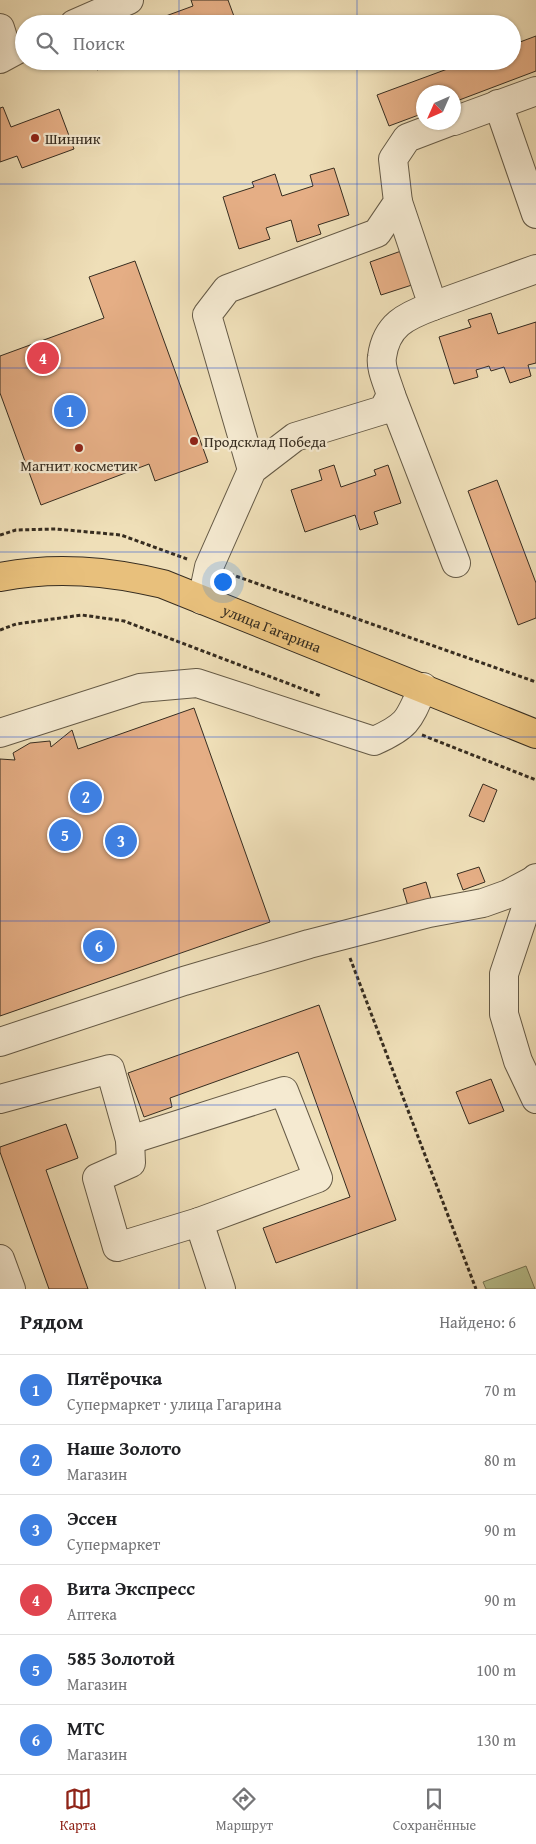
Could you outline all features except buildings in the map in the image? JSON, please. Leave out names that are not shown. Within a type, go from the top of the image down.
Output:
[{"type":"main road","name":"улица Гагарина","points":[[0,577],[49,570],[84,570],[163,584],[536,734]]},
{"type":"lane","points":[[95,15],[129,0]]},
{"type":"lane","points":[[461,118],[536,91]]},
{"type":"lane","points":[[498,104],[536,214]]},
{"type":"lane","points":[[428,130],[407,138],[393,159],[398,202],[433,306]]},
{"type":"lane","points":[[252,470],[207,316],[227,289],[377,233],[398,202]]},
{"type":"lane","points":[[456,563],[391,395],[381,358],[391,332],[406,316],[536,269]]},
{"type":"lane","points":[[202,600],[209,567],[252,470],[295,437],[382,410],[391,395]]},
{"type":"lane","points":[[0,733],[140,688],[197,683],[374,740],[396,731],[410,718],[423,687]]},
{"type":"lane","points":[[536,878],[527,934],[504,974],[504,1014],[518,1061],[536,1099]]},
{"type":"lane","points":[[0,1042],[184,981],[428,913],[483,903],[508,894],[536,878]]},
{"type":"lane","points":[[0,1098],[110,1070],[130,1140],[131,1163],[97,1178],[117,1246],[200,1222],[318,1178],[284,1091],[130,1140]]},
{"type":"lane","points":[[200,1222],[222,1289]]},
{"type":"lane","points":[[0,1259],[11,1289]]},
{"type":"path","points":[[0,535],[16,530],[56,529],[121,535],[536,682]]},
{"type":"path","points":[[342,936],[476,1289]]},
{"type":"green space","points":[[526,1266],[535,1289],[486,1289],[483,1282]]},
{"type":"place","name":"Шинник","points":[[35,138]]},
{"type":"place","name":"Вита Экспресс","points":[[43,358]]},
{"type":"place","name":"Пятёрочка","points":[[70,411]]},
{"type":"place","name":"Продсклад Победа","points":[[194,441]]},
{"type":"place","name":"Магнит косметик","points":[[79,448]]},
{"type":"place","name":"Наше Золото","points":[[86,797]]},
{"type":"place","name":"585 Золотой","points":[[65,835]]},
{"type":"place","name":"Эссен","points":[[121,841]]},
{"type":"place","name":"МТС","points":[[99,946]]}]
